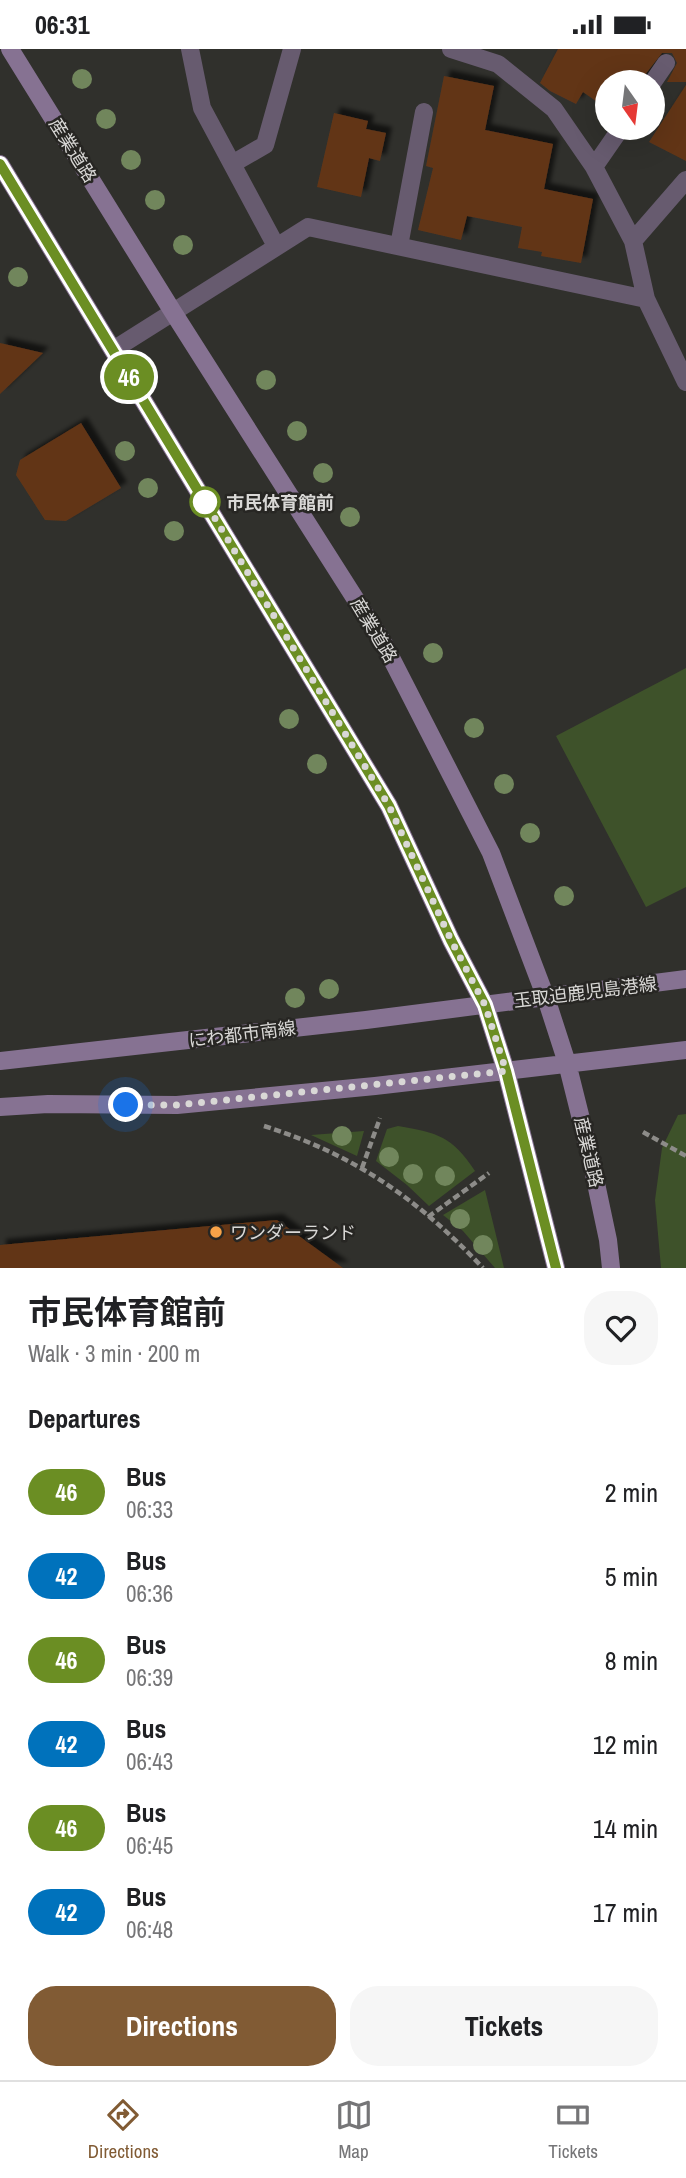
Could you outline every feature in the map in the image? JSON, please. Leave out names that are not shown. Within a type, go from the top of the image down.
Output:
[{"type":"main road","name":"産業道路","points":[[10,49],[384,644],[491,853],[546,998],[567,1063],[590,1155],[608,1240],[611,1268]]},
{"type":"main road","points":[[0,164],[389,806],[451,940],[485,1005],[506,1071],[556,1268]]},
{"type":"main road","name":"玉取迫鹿児島港線","points":[[485,1005],[686,979]]},
{"type":"main road","name":"にわ都市南線","points":[[0,1061],[485,1005]]},
{"type":"main road","points":[[0,1107],[48,1104],[177,1105],[686,1050]]},
{"type":"street","points":[[190,49],[202,108],[276,246]]},
{"type":"street","points":[[232,164],[265,145],[292,49]]},
{"type":"street","points":[[451,49],[502,56],[554,109],[594,167],[633,241],[646,299],[686,383]]},
{"type":"street","points":[[661,70],[666,63]]},
{"type":"street","points":[[399,246],[424,112]]},
{"type":"street","points":[[594,167],[613,140]]},
{"type":"street","points":[[633,241],[686,180]]},
{"type":"street","points":[[113,350],[308,227],[646,299]]},
{"type":"path","points":[[362,1168],[380,1118]]},
{"type":"path","points":[[264,1126],[295,1136],[382,1179],[453,1236],[483,1268]]},
{"type":"path","points":[[643,1132],[686,1155]]},
{"type":"path","points":[[428,1217],[489,1173]]},
{"type":"green space","points":[[686,668],[686,887],[646,907],[556,736]]},
{"type":"green space","points":[[686,1114],[686,1268],[661,1268],[655,1200],[662,1148],[678,1115]]},
{"type":"green space","points":[[398,1126],[443,1138],[459,1150],[475,1171],[429,1206],[376,1161],[387,1129]]},
{"type":"green space","points":[[364,1131],[357,1156],[311,1135]]},
{"type":"green space","points":[[485,1190],[504,1268],[495,1268],[463,1231],[443,1215]]},
{"type":"building","points":[[558,49],[686,49],[686,82],[667,82],[677,63],[672,53],[662,53],[649,70],[595,70],[595,100],[583,92],[576,104],[540,83]]},
{"type":"building","points":[[444,76],[494,86],[485,130],[553,144],[544,189],[593,199],[581,263],[541,256],[542,252],[518,248],[522,227],[467,216],[461,240],[418,230],[433,168],[426,166]]},
{"type":"building","points":[[686,85],[686,161],[649,142],[665,140],[665,117]]},
{"type":"building","points":[[334,113],[368,121],[366,129],[386,133],[380,161],[369,158],[361,197],[317,187]]},
{"type":"building","points":[[0,343],[43,353],[0,394]]},
{"type":"building","points":[[81,423],[121,488],[66,521],[45,520],[16,475],[20,460]]},
{"type":"building","name":"ワンダーランド","points":[[277,1220],[343,1268],[0,1268],[0,1245]]},
{"type":"bus line","name":"46","points":[[0,164],[389,806],[451,940],[485,1005],[506,1071],[556,1268]]},
{"type":"place","name":"市民体育館前","points":[[205,502]]},
{"type":"place","name":"ワンダーランド","points":[[216,1232]]},
{"type":"route","points":[[126,1105],[177,1105],[506,1071],[485,1005],[451,940],[389,806],[205,502]]}]
